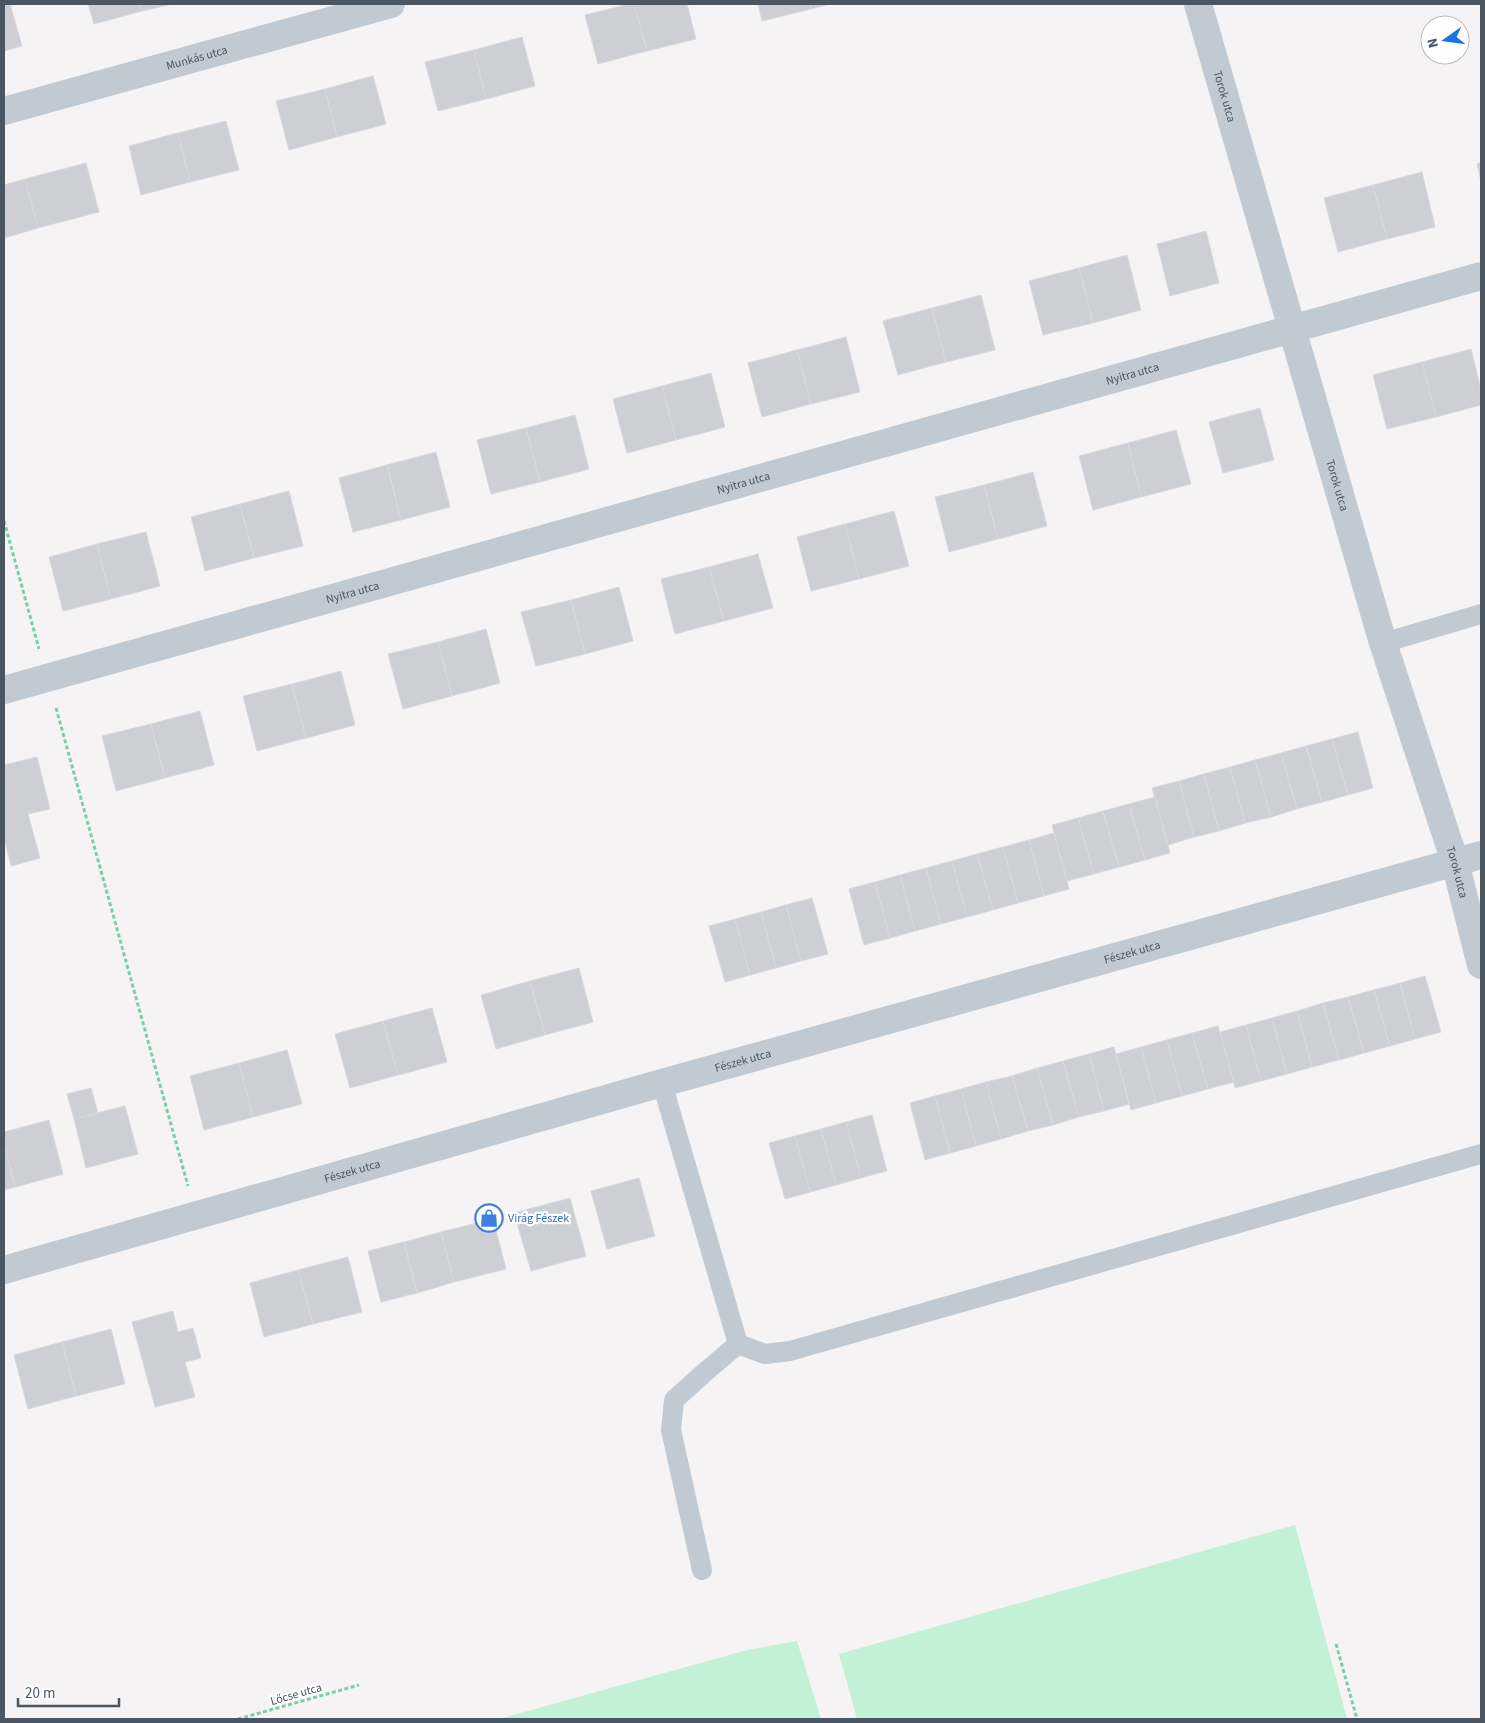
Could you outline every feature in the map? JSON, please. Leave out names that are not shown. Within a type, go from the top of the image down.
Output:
[{"type":"street","name":"Munkás utca","points":[[4,111],[391,4]]},
{"type":"street","name":"Torok utca","points":[[1198,4],[1383,642],[1455,862],[1481,965]]},
{"type":"street","name":"Nyitra utca","points":[[4,690],[1481,276]]},
{"type":"street","name":"Fészek utca","points":[[4,1270],[662,1083],[1481,855]]},
{"type":"lane","points":[[1383,642],[1481,614]]},
{"type":"lane","points":[[662,1083],[738,1344]]},
{"type":"lane","points":[[738,1344],[764,1354],[790,1351],[1481,1154]]},
{"type":"lane","points":[[702,1570],[671,1430],[674,1400],[738,1344]]},
{"type":"path","points":[[4,521],[196,1216]]},
{"type":"path","points":[[1336,1644],[1357,1719]]},
{"type":"path","name":"Lőcse utca","points":[[238,1719],[359,1685]]},
{"type":"green space","points":[[1295,1525],[1347,1719],[857,1719],[839,1654]]},
{"type":"green space","points":[[797,1641],[821,1719],[499,1719],[747,1650]]},
{"type":"building","points":[[4,4],[10,4],[22,46],[4,51]]},
{"type":"building","points":[[88,4],[140,4],[142,11],[94,24]]},
{"type":"building","points":[[140,4],[172,4],[142,11]]},
{"type":"building","points":[[634,4],[647,51],[598,64],[585,15]]},
{"type":"building","points":[[634,4],[687,4],[696,39],[647,51]]},
{"type":"building","points":[[758,4],[810,4],[811,9],[762,21]]},
{"type":"building","points":[[810,4],[830,4],[811,9]]},
{"type":"building","points":[[522,37],[535,86],[486,99],[474,50]]},
{"type":"building","points":[[474,50],[486,99],[438,111],[425,62]]},
{"type":"building","points":[[373,76],[386,124],[337,137],[325,89]]},
{"type":"building","points":[[325,89],[337,137],[289,150],[276,101]]},
{"type":"building","points":[[226,121],[239,170],[190,182],[178,133]]},
{"type":"building","points":[[178,133],[190,182],[141,195],[129,146]]},
{"type":"building","points":[[1481,162],[1481,181],[1477,164]]},
{"type":"building","points":[[86,163],[99,212],[38,228],[25,179]]},
{"type":"building","points":[[1422,172],[1435,227],[1387,239],[1373,185]]},
{"type":"building","points":[[25,179],[38,228],[4,238],[4,185]]},
{"type":"building","points":[[1373,185],[1387,239],[1338,252],[1324,198]]},
{"type":"building","points":[[1206,231],[1219,283],[1170,296],[1157,244]]},
{"type":"building","points":[[1127,255],[1141,310],[1093,323],[1079,268]]},
{"type":"building","points":[[1079,268],[1093,323],[1043,335],[1029,281]]},
{"type":"building","points":[[981,295],[995,350],[946,362],[932,308]]},
{"type":"building","points":[[932,308],[946,362],[898,375],[883,321]]},
{"type":"building","points":[[846,337],[860,392],[811,404],[797,350]]},
{"type":"building","points":[[1471,349],[1481,390],[1481,405],[1436,417],[1422,362]]},
{"type":"building","points":[[797,350],[811,404],[762,417],[748,363]]},
{"type":"building","points":[[1422,362],[1436,417],[1387,429],[1373,375]]},
{"type":"building","points":[[711,373],[725,427],[676,440],[662,386]]},
{"type":"building","points":[[662,386],[676,440],[627,453],[613,399]]},
{"type":"building","points":[[1260,408],[1274,460],[1223,473],[1209,422]]},
{"type":"building","points":[[575,415],[589,469],[540,482],[526,428]]},
{"type":"building","points":[[526,428],[540,482],[491,494],[477,440]]},
{"type":"building","points":[[1176,430],[1191,484],[1141,497],[1128,443]]},
{"type":"building","points":[[1128,443],[1141,497],[1093,510],[1079,456]]},
{"type":"building","points":[[436,452],[450,507],[401,520],[387,465]]},
{"type":"building","points":[[387,465],[401,520],[353,532],[339,478]]},
{"type":"building","points":[[1033,472],[1047,526],[998,539],[984,485]]},
{"type":"building","points":[[984,485],[998,539],[949,552],[935,497]]},
{"type":"building","points":[[289,491],[303,546],[254,558],[240,504]]},
{"type":"building","points":[[240,504],[254,558],[205,571],[191,517]]},
{"type":"building","points":[[894,511],[909,566],[859,579],[845,524]]},
{"type":"building","points":[[845,524],[859,579],[811,591],[797,537]]},
{"type":"building","points":[[146,532],[160,586],[111,599],[97,544]]},
{"type":"building","points":[[97,544],[111,599],[63,611],[49,557]]},
{"type":"building","points":[[758,554],[773,608],[724,621],[709,567]]},
{"type":"building","points":[[709,567],[724,621],[675,634],[661,579]]},
{"type":"building","points":[[619,587],[633,641],[585,654],[571,600]]},
{"type":"building","points":[[571,600],[585,654],[536,666],[521,612]]},
{"type":"building","points":[[486,629],[500,683],[452,696],[438,642]]},
{"type":"building","points":[[438,642],[452,696],[403,709],[388,654]]},
{"type":"building","points":[[341,671],[355,725],[306,738],[292,684]]},
{"type":"building","points":[[292,684],[306,738],[257,751],[243,696]]},
{"type":"building","points":[[200,711],[214,765],[165,778],[151,724]]},
{"type":"building","points":[[151,724],[165,778],[116,791],[102,736]]},
{"type":"building","points":[[1358,732],[1373,788],[1348,795],[1332,739]]},
{"type":"building","points":[[1332,739],[1348,795],[1322,802],[1306,746]]},
{"type":"building","points":[[1306,746],[1322,802],[1297,809],[1281,753]]},
{"type":"building","points":[[1281,753],[1297,809],[1271,817],[1255,760]]},
{"type":"building","points":[[37,757],[50,809],[28,814],[40,858],[11,866],[4,837],[4,765]]},
{"type":"building","points":[[1255,760],[1271,817],[1245,823],[1230,767]]},
{"type":"building","points":[[1230,767],[1245,823],[1219,831],[1204,774]]},
{"type":"building","points":[[1204,774],[1219,831],[1194,837],[1179,781]]},
{"type":"building","points":[[1179,781],[1194,837],[1168,845],[1152,788]]},
{"type":"building","points":[[1155,797],[1170,853],[1145,860],[1129,804]]},
{"type":"building","points":[[1129,804],[1145,860],[1119,867],[1103,811]]},
{"type":"building","points":[[1103,811],[1119,867],[1094,874],[1078,818]]},
{"type":"building","points":[[1078,818],[1094,874],[1067,881],[1052,825]]},
{"type":"building","points":[[1054,833],[1069,889],[1044,896],[1029,840]]},
{"type":"building","points":[[1029,840],[1044,896],[1018,903],[1003,847]]},
{"type":"building","points":[[1003,847],[1018,903],[993,910],[977,854]]},
{"type":"building","points":[[977,854],[993,910],[967,917],[952,861]]},
{"type":"building","points":[[952,861],[967,917],[941,924],[926,868]]},
{"type":"building","points":[[926,868],[941,924],[915,931],[900,875]]},
{"type":"building","points":[[900,875],[915,931],[890,938],[875,882]]},
{"type":"building","points":[[875,882],[890,938],[864,945],[849,889]]},
{"type":"building","points":[[812,898],[828,954],[801,961],[786,905]]},
{"type":"building","points":[[786,905],[801,961],[776,968],[761,912]]},
{"type":"building","points":[[761,912],[776,968],[750,975],[735,919]]},
{"type":"building","points":[[735,919],[750,975],[725,982],[709,926]]},
{"type":"building","points":[[579,968],[593,1022],[545,1035],[530,981]]},
{"type":"building","points":[[1425,976],[1441,1032],[1415,1039],[1400,983]]},
{"type":"building","points":[[530,981],[545,1035],[496,1049],[481,995]]},
{"type":"building","points":[[1400,983],[1415,1039],[1390,1046],[1374,990]]},
{"type":"building","points":[[1374,990],[1390,1046],[1364,1053],[1348,997]]},
{"type":"building","points":[[1348,997],[1364,1053],[1339,1060],[1323,1003]]},
{"type":"building","points":[[1323,1003],[1339,1060],[1312,1067],[1297,1011]]},
{"type":"building","points":[[432,1008],[447,1062],[398,1075],[383,1021]]},
{"type":"building","points":[[1297,1011],[1312,1067],[1287,1074],[1272,1018]]},
{"type":"building","points":[[1272,1018],[1287,1074],[1261,1081],[1246,1025]]},
{"type":"building","points":[[383,1021],[398,1075],[350,1088],[335,1034]]},
{"type":"building","points":[[1246,1025],[1261,1081],[1235,1088],[1220,1032]]},
{"type":"building","points":[[1218,1026],[1234,1082],[1208,1089],[1192,1033]]},
{"type":"building","points":[[1192,1033],[1208,1089],[1182,1096],[1167,1040]]},
{"type":"building","points":[[1167,1040],[1182,1096],[1156,1103],[1141,1047]]},
{"type":"building","points":[[1114,1047],[1129,1104],[1104,1111],[1089,1054]]},
{"type":"building","points":[[1141,1047],[1156,1103],[1131,1110],[1116,1054]]},
{"type":"building","points":[[287,1050],[302,1104],[253,1117],[239,1063]]},
{"type":"building","points":[[1089,1054],[1104,1111],[1079,1117],[1063,1061]]},
{"type":"building","points":[[1063,1061],[1079,1117],[1053,1125],[1037,1068]]},
{"type":"building","points":[[239,1063],[253,1117],[204,1130],[190,1076]]},
{"type":"building","points":[[1037,1068],[1053,1125],[1028,1131],[1012,1076]]},
{"type":"building","points":[[1012,1076],[1028,1131],[1001,1139],[986,1082]]},
{"type":"building","points":[[986,1082],[1001,1139],[976,1146],[961,1089]]},
{"type":"building","points":[[91,1088],[98,1113],[74,1119],[67,1094]]},
{"type":"building","points":[[961,1089],[976,1146],[950,1153],[935,1096]]},
{"type":"building","points":[[935,1096],[950,1153],[925,1160],[910,1103]]},
{"type":"building","points":[[125,1106],[138,1154],[86,1168],[74,1119]]},
{"type":"building","points":[[872,1115],[887,1171],[861,1178],[846,1122]]},
{"type":"building","points":[[49,1120],[63,1174],[15,1187],[4,1144],[4,1132]]},
{"type":"building","points":[[846,1122],[861,1178],[836,1185],[821,1129]]},
{"type":"building","points":[[821,1129],[836,1185],[810,1192],[795,1136]]},
{"type":"building","points":[[795,1136],[810,1192],[785,1199],[769,1143]]},
{"type":"building","points":[[4,1144],[15,1187],[4,1190]]},
{"type":"building","points":[[639,1178],[655,1236],[607,1249],[591,1191]]},
{"type":"building","points":[[570,1198],[586,1256],[531,1271],[514,1213]]},
{"type":"building","points":[[493,1219],[506,1269],[454,1282],[441,1232]]},
{"type":"building","points":[[441,1232],[454,1282],[417,1293],[404,1242]]},
{"type":"building","points":[[404,1242],[417,1293],[381,1302],[368,1251]]},
{"type":"building","points":[[348,1257],[362,1312],[313,1324],[298,1270]]},
{"type":"building","points":[[298,1270],[313,1324],[264,1337],[250,1283]]},
{"type":"building","points":[[173,1311],[178,1332],[193,1328],[201,1358],[185,1362],[195,1397],[155,1407],[132,1322]]},
{"type":"building","points":[[111,1329],[125,1384],[76,1396],[62,1342]]},
{"type":"building","points":[[62,1342],[76,1396],[28,1409],[14,1355]]},
{"type":"place","name":"Virág Fészek","points":[[489,1218]]}]
